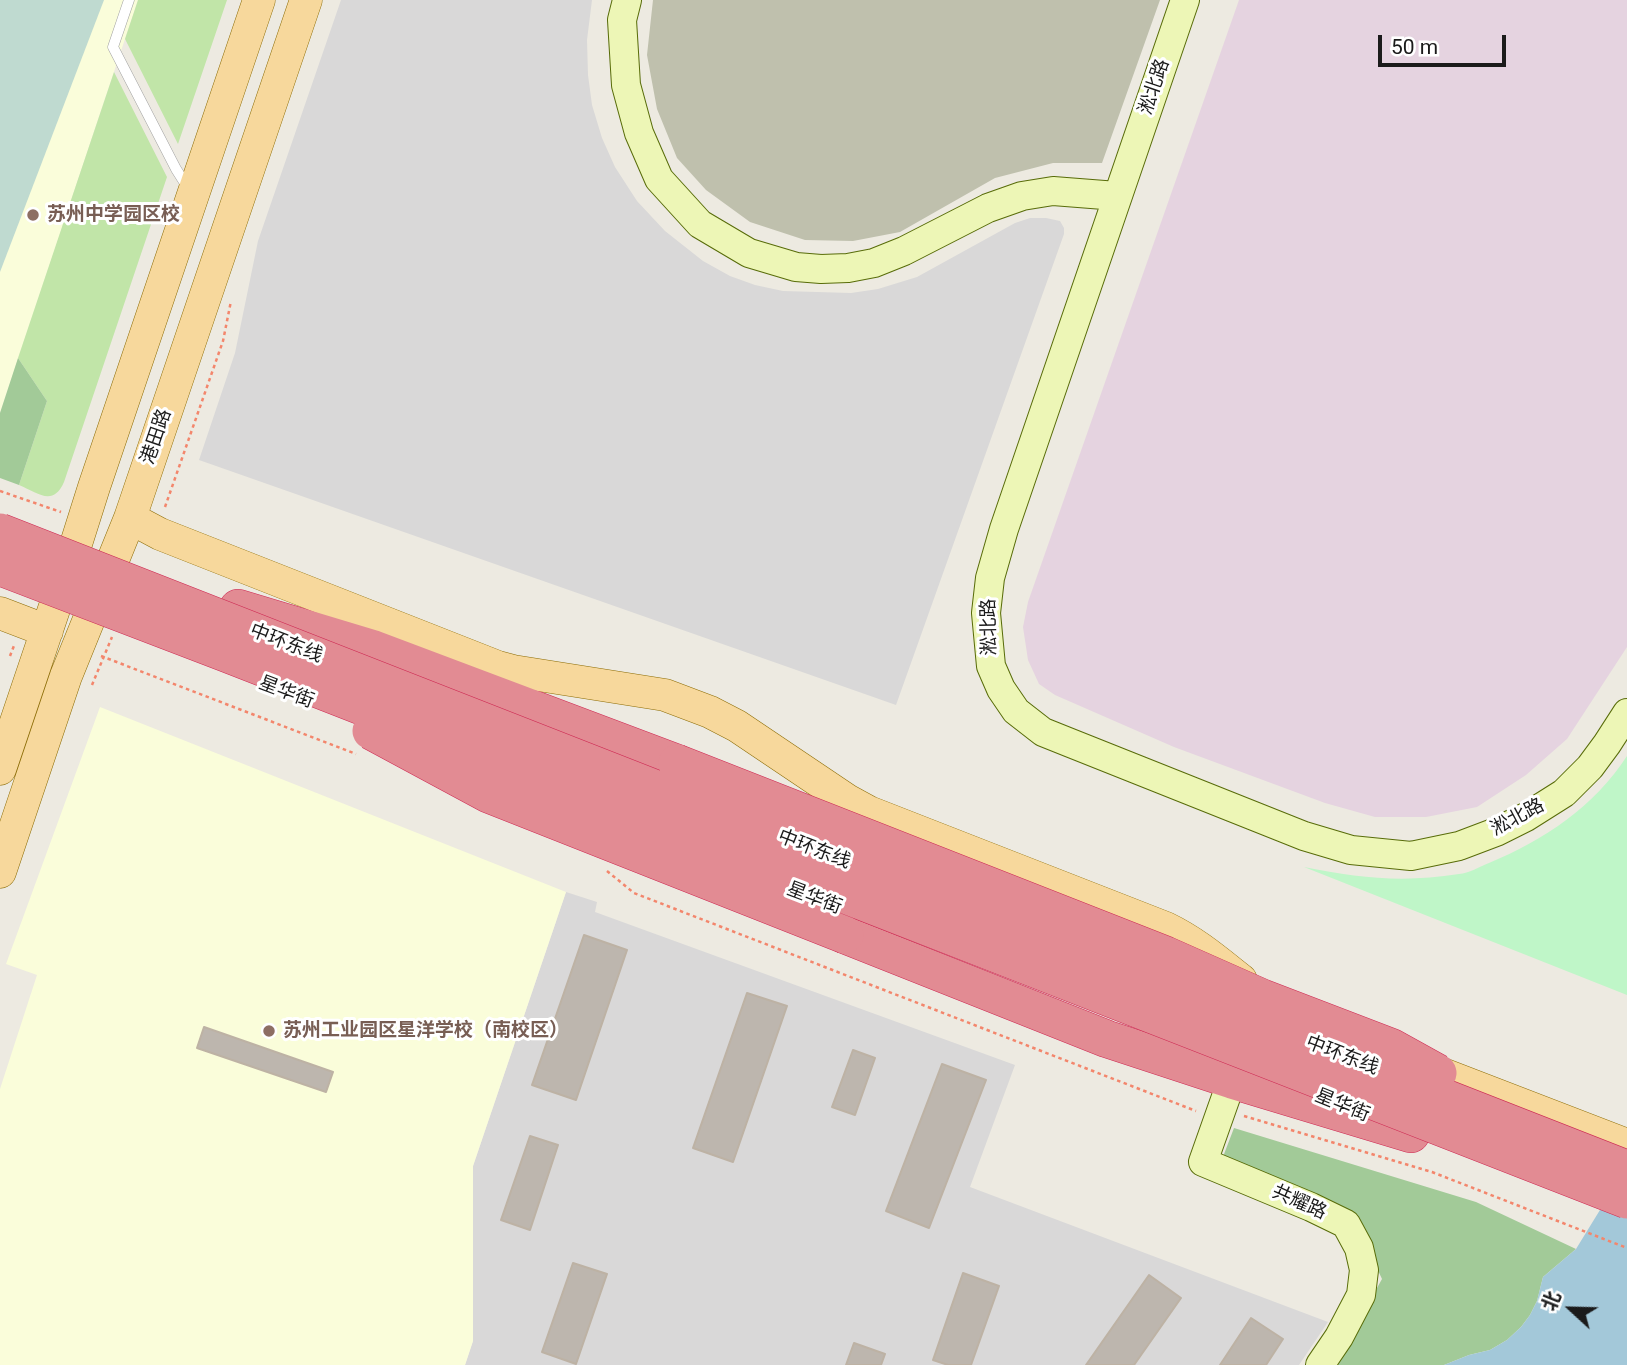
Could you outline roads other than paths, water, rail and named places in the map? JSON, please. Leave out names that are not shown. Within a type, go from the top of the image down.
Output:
[{"type":"highway","name":"中环东线","points":[[0,532],[1627,1168]]},
{"type":"highway","name":"中环东线","points":[[0,567],[225,653],[1611,1215]]},
{"type":"highway","points":[[238,608],[374,649],[677,763],[1166,955],[1263,998],[1391,1047],[1561,1142]]},
{"type":"highway","points":[[225,653],[488,794],[1107,1039],[1235,1072],[1412,1134]]},
{"type":"main road","points":[[0,769],[260,0]]},
{"type":"main road","name":"港田路","points":[[0,872],[66,676],[130,518],[306,0]]},
{"type":"main road","points":[[0,514],[1627,1145]]},
{"type":"main road","points":[[130,518],[160,534],[498,667],[665,695],[710,712],[737,726],[869,812],[1185,937],[1278,1010]]},
{"type":"main road","name":"星华街","points":[[0,582],[51,617],[90,616],[1235,1072]]},
{"type":"main road","points":[[0,613],[51,617]]},
{"type":"main road","points":[[1412,1134],[1611,1215]]},
{"type":"street","points":[[627,0],[622,20],[626,86],[639,133],[659,179],[701,224],[749,253],[796,267],[821,270],[848,268],[874,263],[904,251],[988,208],[1022,196],[1053,191],[1117,196]]},
{"type":"street","name":"淞北路","points":[[1185,0],[990,578],[986,612],[991,666],[1001,689],[1016,711],[1043,732],[1304,836],[1351,850],[1411,856],[1458,846],[1496,832],[1564,793],[1590,767],[1627,713]]},
{"type":"street","name":"共耀路","points":[[1235,1072],[1203,1162],[1346,1224],[1359,1248],[1364,1270],[1360,1295],[1339,1337],[1320,1365]]},
{"type":"lane","points":[[129,0],[113,47],[193,197]]},
{"type":"place","name":"苏州中学园区校","points":[[33,215]]},
{"type":"place","name":"苏州工业园区星洋学校（南校区）","points":[[269,1031]]}]
